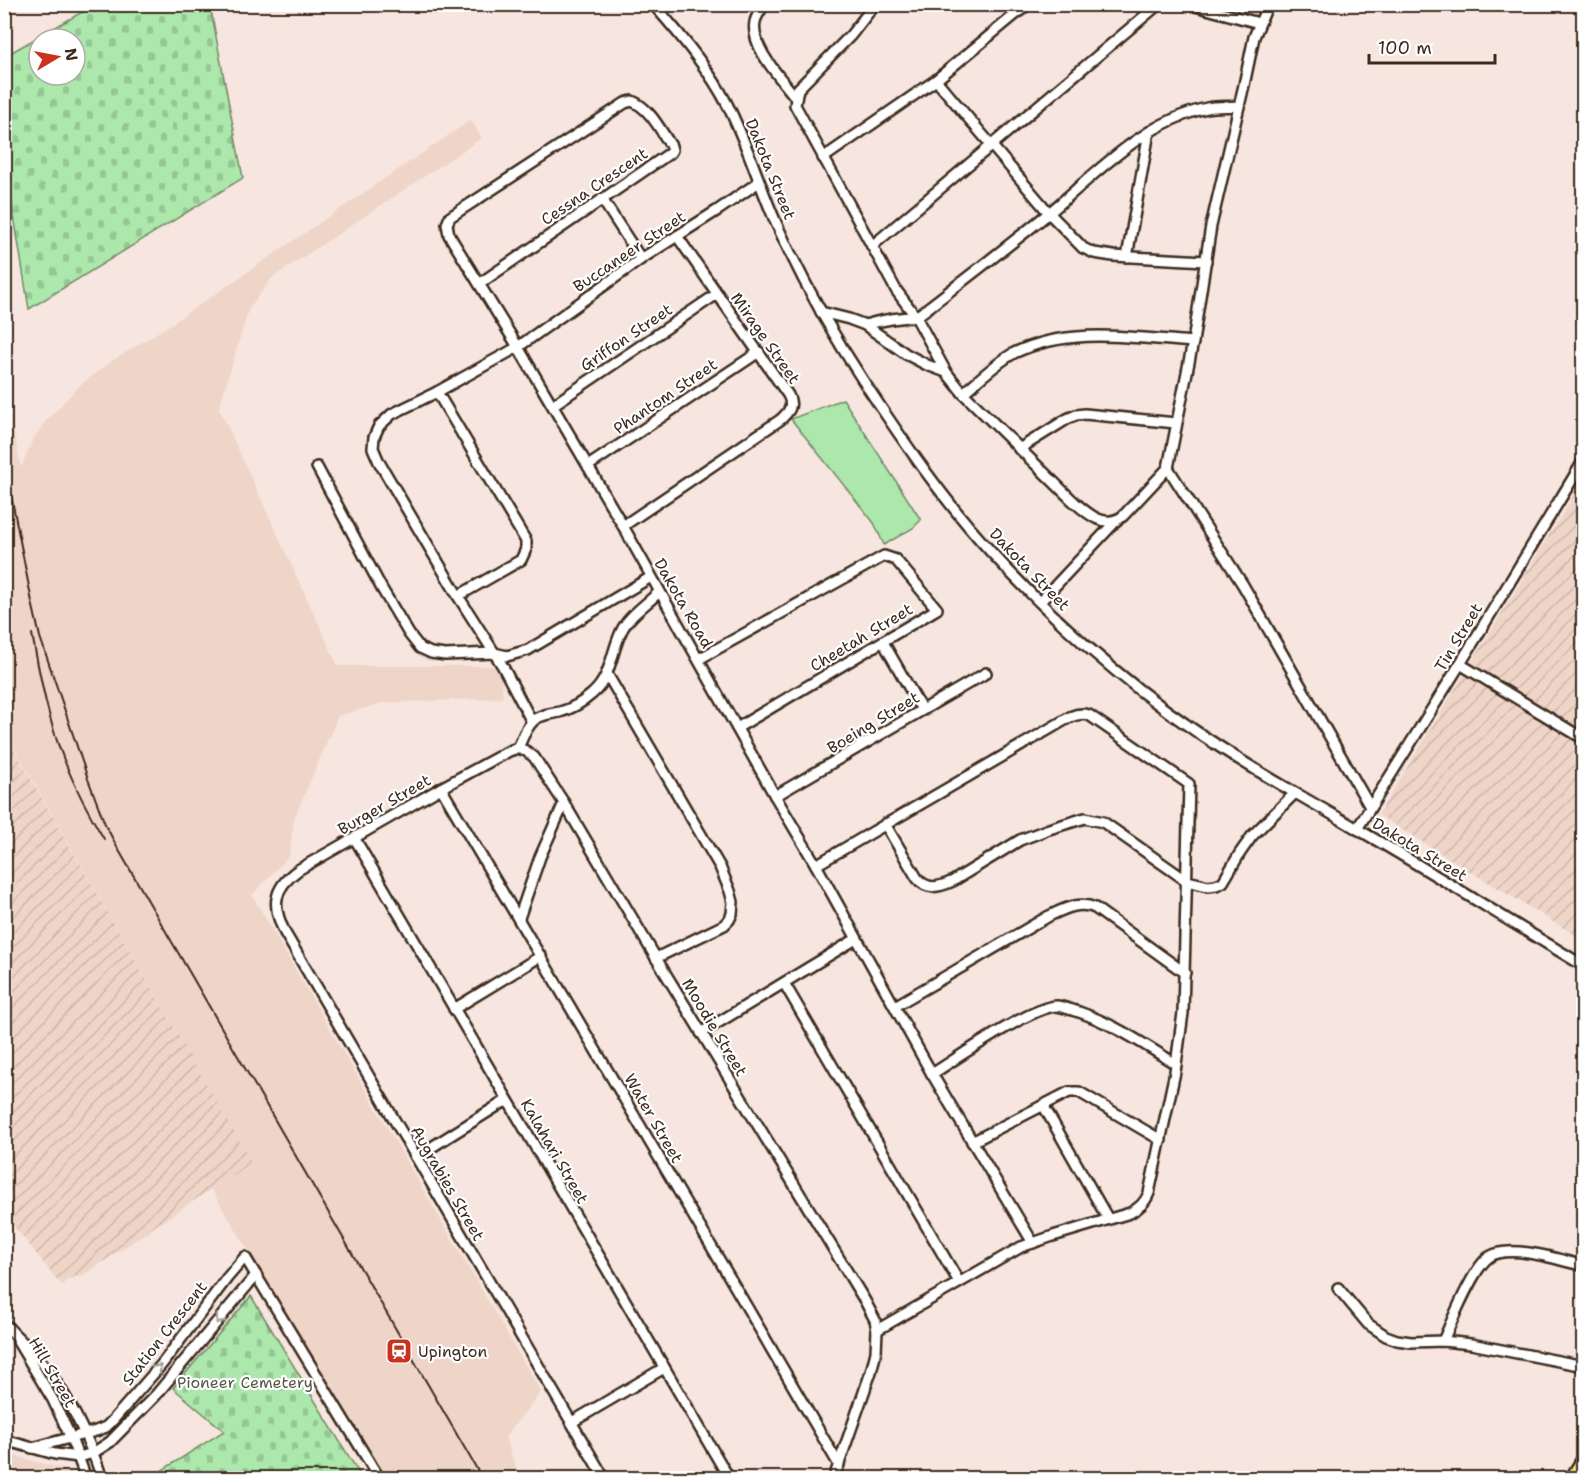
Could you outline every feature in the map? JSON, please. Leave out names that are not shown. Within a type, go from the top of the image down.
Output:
[{"type":"main road","points":[[1571,1479],[1584,1457]]},
{"type":"street","name":"Dakota Street","points":[[653,4],[699,60],[720,90],[736,121],[759,182],[801,275],[862,380],[933,481],[991,552],[1084,643],[1147,696],[1220,747],[1294,794],[1357,829],[1584,966]]},
{"type":"street","points":[[764,4],[754,21],[755,37],[762,52],[795,97]]},
{"type":"street","points":[[875,4],[851,35],[805,80],[798,89],[795,105],[896,290],[916,317],[946,372],[963,393],[1072,500],[1102,521],[1116,521]]},
{"type":"street","points":[[823,158],[936,80],[1028,4]]},
{"type":"street","points":[[872,246],[1159,4]]},
{"type":"street","points":[[1188,4],[1259,23]]},
{"type":"street","points":[[1040,602],[1168,468],[1193,342],[1211,226],[1254,37],[1268,4]]},
{"type":"street","points":[[936,80],[1049,213],[1083,248],[1127,257],[1206,261]]},
{"type":"street","name":"Cessna Crescent","points":[[450,217],[625,103],[632,101],[638,103],[671,146],[670,153],[479,284]]},
{"type":"street","points":[[865,325],[883,319],[916,317],[1049,213],[1098,169],[1149,132],[1186,114],[1209,108],[1239,106]]},
{"type":"street","points":[[1127,257],[1149,132]]},
{"type":"street","name":"Buccaneer Street","points":[[532,722],[494,652],[458,596],[379,462],[373,448],[374,437],[379,426],[392,414],[518,347],[641,259],[759,182]]},
{"type":"street","points":[[602,199],[641,259]]},
{"type":"street","name":"Dakota Road","points":[[450,217],[447,224],[449,235],[553,405],[816,865],[932,1074],[1033,1243]]},
{"type":"street","name":"Mirage Street","points":[[623,526],[770,426],[792,406],[791,400],[759,352],[677,236]]},
{"type":"street","name":"Griffon Street","points":[[553,405],[717,294]]},
{"type":"street","points":[[821,312],[849,318],[865,325],[906,354],[927,366],[946,372]]},
{"type":"street","points":[[963,393],[1014,354],[1060,339],[1083,336],[1193,342]]},
{"type":"street","name":"Phantom Street","points":[[588,466],[759,352]]},
{"type":"street","points":[[437,392],[526,541],[526,549],[521,560],[458,596]]},
{"type":"street","points":[[1019,448],[1067,418],[1076,415],[1176,423]]},
{"type":"street","name":"Tin Street","points":[[1357,829],[1584,460]]},
{"type":"street","points":[[317,467],[382,589],[415,642],[424,651],[445,655],[494,652],[507,656],[528,650],[651,577]]},
{"type":"street","points":[[1168,468],[1243,585],[1370,807]]},
{"type":"street","name":"Cheetah Street","points":[[699,659],[884,556],[896,560],[937,609],[737,728]]},
{"type":"street","points":[[518,748],[532,722],[540,716],[573,707],[592,694],[603,682],[623,627],[659,592]]},
{"type":"street","points":[[883,642],[922,710]]},
{"type":"street","points":[[1460,664],[1584,739]]},
{"type":"street","name":"Boeing Street","points":[[775,796],[986,673]]},
{"type":"street","points":[[607,674],[720,867],[733,902],[732,914],[723,926],[656,958]]},
{"type":"street","points":[[816,865],[1070,717],[1083,713],[1189,784],[1183,1013],[1176,1064],[1146,1201],[1130,1213],[1033,1243],[1006,1255],[878,1330],[871,1372],[834,1479]]},
{"type":"street","name":"Moodie Street","points":[[518,748],[529,752],[534,757],[564,803],[865,1301],[878,1330]]},
{"type":"street","name":"Burger Street","points":[[277,899],[282,886],[294,873],[441,788],[518,748]]},
{"type":"street","name":"Water Street","points":[[441,788],[839,1465]]},
{"type":"street","points":[[885,824],[921,884],[931,887],[942,886],[953,881],[1020,840],[1085,818],[1103,822],[1187,880],[1208,886],[1223,882],[1252,836],[1294,794]]},
{"type":"street","points":[[519,918],[540,857],[564,803]]},
{"type":"street","name":"Kalahari Street","points":[[355,839],[729,1479]]},
{"type":"street","name":"Augrabies Street","points":[[277,899],[277,917],[285,933],[604,1479]]},
{"type":"street","points":[[895,1006],[1049,916],[1078,905],[1095,908],[1185,973]]},
{"type":"street","points":[[701,1033],[856,939]]},
{"type":"street","points":[[454,1009],[541,956]]},
{"type":"street","points":[[784,983],[959,1282]]},
{"type":"street","points":[[932,1074],[1021,1020],[1056,1006],[1083,1014],[1121,1030],[1176,1064]]},
{"type":"street","points":[[972,1142],[1069,1092],[1079,1092],[1161,1140]]},
{"type":"street","points":[[416,1157],[507,1100]]},
{"type":"street","points":[[1042,1105],[1108,1220]]},
{"type":"street","points":[[1443,1341],[1474,1275],[1488,1257],[1503,1252],[1526,1252],[1584,1266]]},
{"type":"street","name":"Station Crescent","points":[[32,1448],[106,1427],[162,1364],[245,1257],[379,1479]]},
{"type":"street","name":"Station Crescent","points":[[79,1457],[110,1442],[156,1395],[256,1275]]},
{"type":"street","points":[[1338,1288],[1368,1324],[1386,1336],[1397,1340],[1471,1344],[1584,1366]]},
{"type":"street","points":[[4,1323],[16,1337]]},
{"type":"street","name":"Hill Street","points":[[16,1337],[32,1351],[73,1409],[86,1434],[102,1479]]},
{"type":"street","name":"Hill Street","points":[[16,1337],[53,1400],[79,1457],[86,1479]]},
{"type":"street","points":[[572,1422],[664,1368]]},
{"type":"street","points":[[4,1440],[55,1454],[79,1457]]},
{"type":"shaded area","points":[[471,120],[482,138],[272,278],[249,308],[219,408],[338,666],[500,666],[503,698],[382,703],[338,716],[294,819],[289,856],[252,895],[541,1392],[505,1437],[520,1478],[387,1478],[211,1189],[252,1165],[5,732],[4,381],[21,468],[31,443],[44,423],[80,385],[109,363],[168,326]]},
{"type":"shaded area","points":[[1583,480],[1583,940],[1378,815]]},
{"type":"shaded area","points":[[4,732],[253,1165],[211,1189],[82,1276],[67,1279],[62,1286],[5,1215]]},
{"type":"shaded area","points":[[4,1453],[70,1471],[73,1478],[5,1478]]},
{"type":"green space","points":[[96,4],[210,5],[243,178],[29,309],[5,160],[5,56],[27,43],[27,87],[87,87],[87,27],[56,27]]},
{"type":"green space","points":[[843,399],[921,520],[913,528],[884,545],[874,523],[791,419]]},
{"type":"green space","name":"Pioneer Cemetery","points":[[251,1296],[362,1478],[150,1478],[224,1431],[173,1388]]},
{"type":"railway","points":[[4,459],[40,637],[105,824],[482,1478]]},
{"type":"railway","points":[[32,634],[45,698],[58,745],[68,770],[104,839]]},
{"type":"place","name":"Upington","points":[[399,1351]]}]
